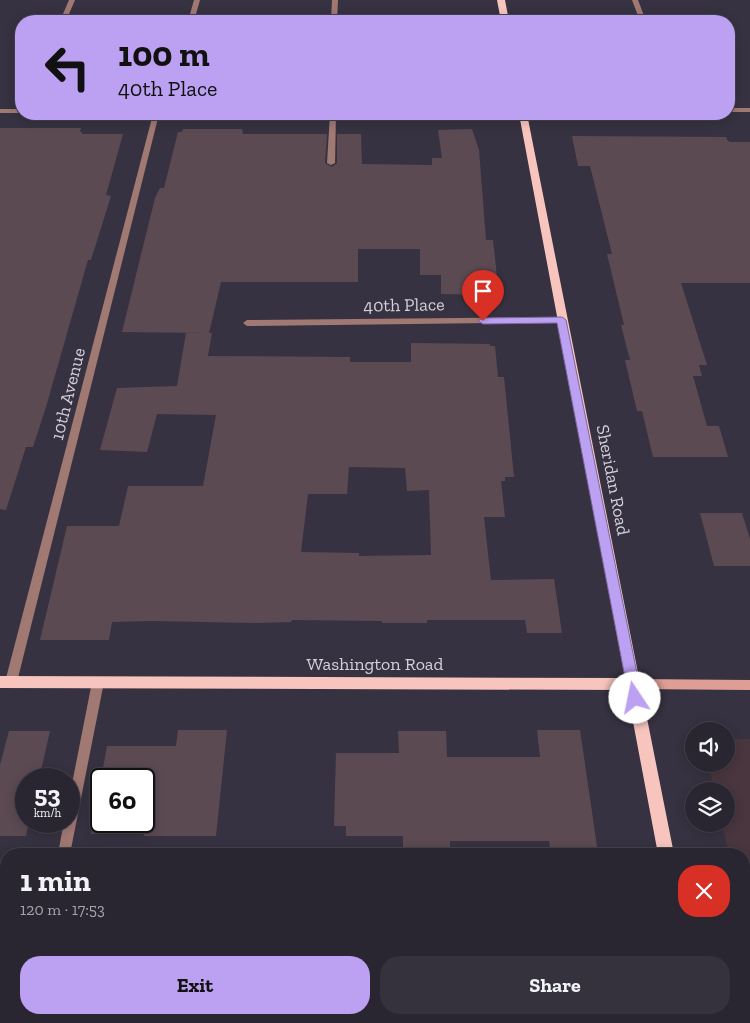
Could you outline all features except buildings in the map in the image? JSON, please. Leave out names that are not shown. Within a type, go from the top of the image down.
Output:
[{"type":"main road","points":[[500,0],[504,15]]},
{"type":"main road","name":"Sheridan Road","points":[[524,120],[665,848]]},
{"type":"main road","name":"Washington Road","points":[[6,682],[632,684]]},
{"type":"street","points":[[66,15],[72,0]]},
{"type":"street","points":[[193,15],[197,0]]},
{"type":"street","points":[[334,15],[335,0]]},
{"type":"street","points":[[635,0],[641,15]]},
{"type":"street","points":[[735,110],[750,110]]},
{"type":"street","points":[[0,111],[15,111]]},
{"type":"street","name":"10th Avenue","points":[[6,682],[154,120]]},
{"type":"street","points":[[332,163],[333,120]]},
{"type":"street","name":"40th Place","points":[[247,323],[562,320]]},
{"type":"street","points":[[65,848],[98,682]]},
{"type":"street","name":"Washington Road","points":[[632,684],[750,686]]},
{"type":"shaded area","points":[[735,739],[750,739],[750,848],[728,848],[724,832],[735,832],[735,782],[712,782],[710,772],[735,772]]},
{"type":"route","points":[[483,321],[562,320],[635,698]]}]
